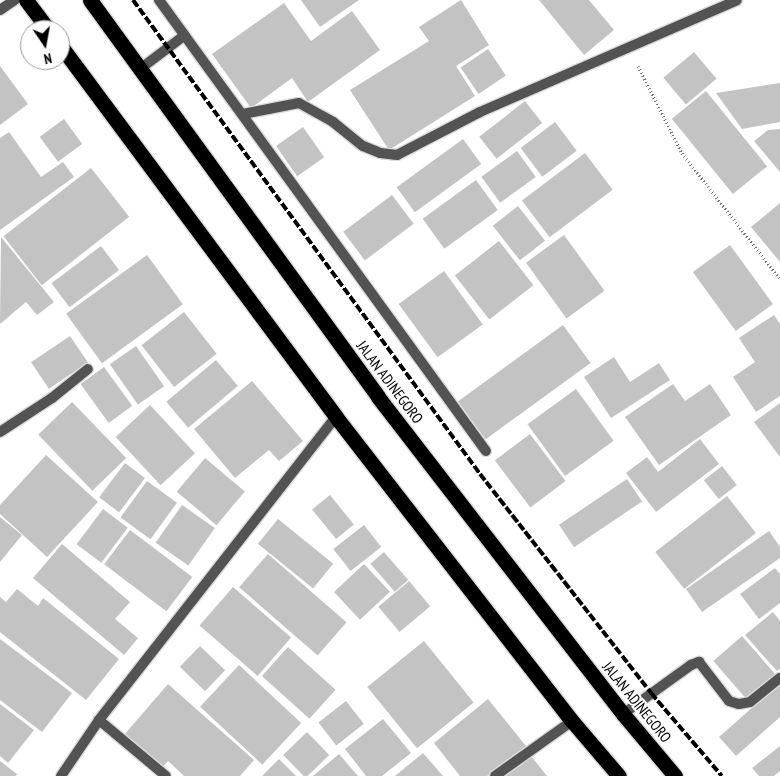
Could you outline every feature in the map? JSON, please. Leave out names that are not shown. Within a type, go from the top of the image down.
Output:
[{"type":"highway","points":[[26,0],[41,20]]},
{"type":"highway","name":"JALAN ADINEGORO","points":[[90,0],[378,397],[623,714],[675,776]]},
{"type":"highway","points":[[70,58],[336,417],[572,721],[619,776]]},
{"type":"street","points":[[0,10],[15,0]]},
{"type":"street","points":[[159,0],[486,451]]},
{"type":"street","points":[[243,114],[299,103],[333,122],[363,146],[380,153],[397,155],[480,112],[736,0]]},
{"type":"street","points":[[140,69],[185,35]]},
{"type":"street","points":[[0,432],[52,398],[88,369]]},
{"type":"street","points":[[61,776],[99,720],[336,417]]},
{"type":"street","points":[[623,714],[691,665],[699,662],[729,701],[739,704],[750,702],[780,678]]},
{"type":"street","points":[[99,720],[166,776]]},
{"type":"street","points":[[496,776],[572,721]]},
{"type":"path","points":[[628,47],[682,153],[780,279]]},
{"type":"building","points":[[301,0],[359,0],[320,27]]},
{"type":"building","points":[[461,0],[489,45],[456,66],[475,96],[389,150],[350,90],[429,41],[419,27]]},
{"type":"building","points":[[539,0],[589,0],[614,30],[584,55]]},
{"type":"building","points":[[284,3],[311,41],[352,11],[380,50],[308,102],[292,78],[251,108],[212,54]]},
{"type":"building","points":[[488,49],[506,76],[479,94],[461,67]]},
{"type":"building","points":[[694,52],[716,79],[686,105],[663,78]]},
{"type":"building","points":[[0,66],[28,104],[0,125]]},
{"type":"building","points":[[780,83],[780,122],[742,129],[716,93]]},
{"type":"building","points":[[706,91],[767,166],[733,194],[672,119]]},
{"type":"building","points":[[525,101],[542,123],[497,159],[479,137]]},
{"type":"building","points":[[64,119],[82,144],[58,162],[40,137]]},
{"type":"building","points":[[555,122],[577,151],[542,177],[521,148]]},
{"type":"building","points":[[303,127],[324,157],[297,176],[276,146]]},
{"type":"building","points":[[780,129],[780,172],[754,141],[768,130]]},
{"type":"building","points":[[9,132],[41,177],[63,162],[74,177],[0,230],[0,138]]},
{"type":"building","points":[[463,139],[481,164],[415,212],[397,187]]},
{"type":"building","points":[[517,151],[536,177],[500,203],[481,177]]},
{"type":"building","points":[[585,153],[613,190],[550,237],[522,201]]},
{"type":"building","points":[[91,168],[129,217],[42,285],[4,236]]},
{"type":"building","points":[[476,180],[498,210],[444,249],[423,219]]},
{"type":"building","points":[[392,195],[414,224],[365,260],[343,232]]},
{"type":"building","points":[[780,203],[780,262],[751,227]]},
{"type":"building","points":[[518,206],[545,241],[520,260],[493,226]]},
{"type":"building","points":[[564,235],[605,291],[567,318],[526,263]]},
{"type":"building","points":[[1,237],[54,302],[37,315],[26,302],[0,324]]},
{"type":"building","points":[[499,241],[533,285],[489,320],[455,275]]},
{"type":"building","points":[[730,245],[773,304],[736,331],[693,272]]},
{"type":"building","points":[[101,246],[119,270],[70,307],[51,283]]},
{"type":"building","points":[[147,255],[183,304],[102,363],[66,314]]},
{"type":"building","points":[[444,271],[483,324],[437,357],[399,304]]},
{"type":"building","points":[[184,312],[217,354],[174,387],[141,345]]},
{"type":"building","points":[[774,315],[780,324],[780,396],[756,412],[733,377],[755,362],[739,338]]},
{"type":"building","points":[[563,325],[591,363],[485,439],[458,401]]},
{"type":"building","points":[[70,336],[88,363],[49,389],[31,362]]},
{"type":"building","points":[[136,346],[164,386],[138,404],[110,364]]},
{"type":"building","points":[[614,357],[630,382],[659,363],[670,380],[611,418],[584,377]]},
{"type":"building","points":[[216,360],[238,386],[188,428],[166,402]]},
{"type":"building","points":[[104,367],[132,406],[109,423],[81,384]]},
{"type":"building","points":[[252,381],[303,441],[279,461],[269,450],[235,478],[194,429]]},
{"type":"building","points":[[673,384],[685,401],[710,384],[731,415],[659,465],[625,417]]},
{"type":"building","points":[[576,389],[614,441],[565,476],[527,424]]},
{"type":"building","points":[[72,402],[126,458],[92,491],[38,435]]},
{"type":"building","points":[[780,403],[780,457],[754,422]]},
{"type":"building","points":[[150,405],[195,453],[161,485],[116,437]]},
{"type":"building","points":[[530,434],[566,481],[530,508],[495,460]]},
{"type":"building","points":[[700,439],[719,464],[656,512],[626,473],[647,457],[658,472]]},
{"type":"building","points":[[46,455],[98,502],[47,557],[0,514],[0,505]]},
{"type":"building","points":[[205,458],[245,491],[217,525],[177,492]]},
{"type":"building","points":[[125,463],[145,478],[119,512],[99,497]]},
{"type":"building","points":[[722,466],[737,485],[719,499],[704,480]]},
{"type":"building","points":[[627,479],[642,501],[574,547],[559,525]]},
{"type":"building","points":[[147,481],[177,503],[150,539],[121,517]]},
{"type":"building","points":[[330,495],[354,525],[336,539],[312,509]]},
{"type":"building","points":[[727,496],[756,533],[684,589],[655,552]]},
{"type":"building","points":[[182,505],[215,528],[188,566],[156,543]]},
{"type":"building","points":[[103,509],[128,528],[101,563],[77,544]]},
{"type":"building","points":[[0,517],[22,535],[0,562]]},
{"type":"building","points":[[278,519],[333,564],[313,589],[258,544]]},
{"type":"building","points":[[364,525],[381,547],[351,571],[333,549]]},
{"type":"building","points":[[130,530],[192,577],[166,611],[104,564]]},
{"type":"building","points":[[769,531],[780,547],[780,558],[702,612],[686,589]]},
{"type":"building","points":[[62,544],[130,602],[115,619],[138,638],[124,655],[33,578]]},
{"type":"building","points":[[384,552],[408,580],[395,592],[370,564]]},
{"type":"building","points":[[268,554],[346,622],[318,655],[239,587]]},
{"type":"building","points":[[364,564],[390,592],[360,620],[334,592]]},
{"type":"building","points":[[775,568],[780,574],[780,603],[759,619],[740,594]]},
{"type":"building","points":[[409,581],[430,606],[400,632],[378,607]]},
{"type":"building","points":[[233,587],[291,638],[258,676],[200,625]]},
{"type":"building","points":[[17,589],[38,606],[43,598],[119,659],[86,700],[0,632],[0,597],[6,602]]},
{"type":"building","points":[[773,612],[780,621],[780,669],[777,671],[745,635]]},
{"type":"building","points":[[742,636],[776,675],[747,700],[713,661]]},
{"type":"building","points":[[0,639],[72,693],[42,732],[0,700]]},
{"type":"building","points":[[424,641],[474,702],[417,748],[367,687]]},
{"type":"building","points":[[200,646],[225,670],[205,691],[180,667]]},
{"type":"building","points":[[288,647],[336,690],[309,719],[262,676]]},
{"type":"building","points":[[239,665],[301,723],[262,765],[200,707]]},
{"type":"building","points":[[780,683],[780,717],[736,756],[719,737]]},
{"type":"building","points":[[168,684],[254,760],[240,776],[184,776],[168,761],[162,768],[124,735]]},
{"type":"building","points":[[488,699],[526,746],[487,776],[460,776],[434,743]]},
{"type":"building","points":[[346,701],[364,724],[336,745],[318,723]]},
{"type":"building","points":[[0,704],[34,730],[8,763],[0,756]]},
{"type":"building","points":[[383,719],[411,753],[382,776],[366,776],[345,749]]},
{"type":"building","points":[[307,732],[329,755],[308,776],[304,776],[283,755]]},
{"type":"building","points":[[780,746],[780,771],[774,776],[759,776],[752,768]]},
{"type":"building","points":[[423,753],[443,776],[395,776]]},
{"type":"building","points":[[339,754],[358,776],[313,776]]},
{"type":"building","points":[[531,756],[547,776],[505,776]]},
{"type":"building","points":[[279,759],[296,776],[262,776]]},
{"type":"building","points":[[0,761],[17,774],[16,776],[0,776]]},
{"type":"railway","points":[[133,0],[480,474],[651,693],[722,776]]}]
